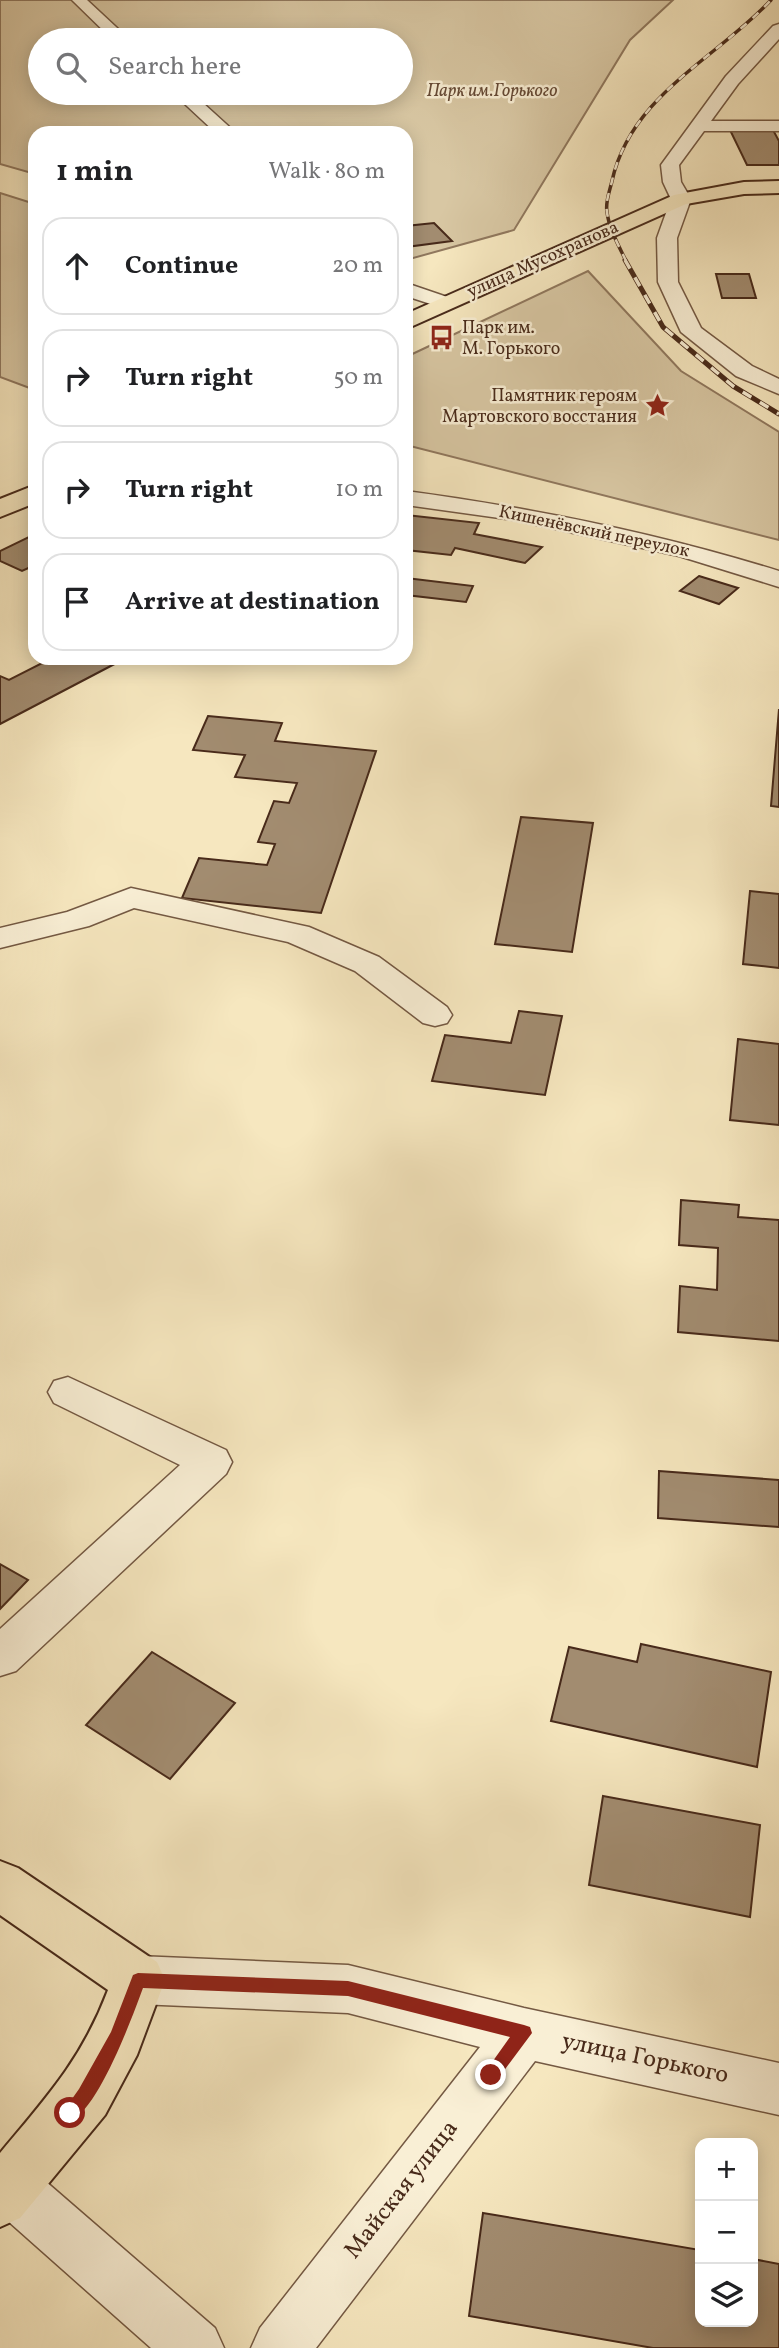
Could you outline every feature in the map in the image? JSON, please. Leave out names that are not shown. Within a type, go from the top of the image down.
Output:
[{"type":"main road","name":"улица Мусохранова","points":[[413,319],[681,199],[744,188],[779,187]]},
{"type":"main road","points":[[0,509],[28,496]]},
{"type":"main road","points":[[0,1885],[138,1980],[118,2036],[85,2095],[5,2192]]},
{"type":"street","points":[[79,2],[108,28]]},
{"type":"street","points":[[779,29],[732,80],[670,165],[673,182],[681,199],[667,238],[668,282],[692,332],[744,371],[779,387]]},
{"type":"street","points":[[196,105],[219,126]]},
{"type":"street","points":[[698,126],[779,126]]},
{"type":"street","points":[[413,291],[446,303]]},
{"type":"street","name":"Кишенёвский переулок","points":[[413,499],[514,513],[685,550],[779,579]]},
{"type":"street","points":[[0,937],[78,919],[131,898],[298,934],[367,964],[435,1015]]},
{"type":"street","points":[[0,1657],[211,1462],[68,1392]]},
{"type":"street","name":"улица Горького","points":[[138,1980],[348,1989],[524,2033],[779,2089]]},
{"type":"street","name":"Майская улица","points":[[280,2348],[524,2033]]},
{"type":"street","points":[[5,2192],[195,2348]]},
{"type":"green space","name":"Парк им.Горького","points":[[0,0],[673,0],[630,40],[514,230],[413,258],[413,126],[28,126],[28,172],[0,164]]},
{"type":"green space","points":[[0,193],[28,202],[28,387],[0,377]]},
{"type":"green space","points":[[588,271],[681,371],[779,432],[779,540],[413,447],[413,354]]},
{"type":"building","points":[[730,130],[773,130],[779,141],[779,165],[747,165]]},
{"type":"building","points":[[434,223],[452,241],[413,246],[413,225]]},
{"type":"building","points":[[716,274],[749,274],[756,298],[722,298]]},
{"type":"building","points":[[413,516],[479,523],[474,534],[542,547],[525,563],[455,548],[451,555],[413,551]]},
{"type":"building","points":[[28,537],[28,568],[22,571],[0,561],[0,551]]},
{"type":"building","points":[[699,576],[738,588],[719,604],[680,591]]},
{"type":"building","points":[[413,579],[473,586],[466,602],[413,596]]},
{"type":"building","points":[[38,665],[113,665],[0,724],[0,676],[9,680]]},
{"type":"building","points":[[779,709],[779,807],[771,806]]},
{"type":"building","points":[[208,716],[282,723],[275,741],[376,751],[321,913],[182,898],[199,858],[267,865],[275,844],[258,842],[274,801],[289,803],[297,783],[235,777],[245,755],[193,750]]},
{"type":"building","points":[[521,817],[593,823],[572,952],[495,944]]},
{"type":"building","points":[[750,891],[779,894],[779,968],[743,964]]},
{"type":"building","points":[[519,1011],[562,1016],[545,1095],[432,1081],[445,1035],[511,1043]]},
{"type":"building","points":[[738,1039],[779,1044],[779,1125],[730,1120]]},
{"type":"building","points":[[681,1200],[739,1205],[738,1217],[779,1220],[779,1341],[678,1332],[680,1286],[717,1290],[718,1248],[679,1245]]},
{"type":"building","points":[[659,1471],[779,1480],[779,1527],[658,1518]]},
{"type":"building","points":[[0,1564],[28,1580],[0,1609]]},
{"type":"building","points":[[641,1644],[771,1672],[757,1767],[551,1721],[569,1647],[637,1662]]},
{"type":"building","points":[[152,1652],[235,1703],[170,1779],[86,1725]]},
{"type":"building","points":[[603,1796],[760,1825],[750,1917],[589,1885]]},
{"type":"building","points":[[483,2213],[695,2249],[695,2327],[758,2327],[758,2260],[779,2264],[779,2348],[653,2348],[469,2316]]},
{"type":"railway","points":[[626,261],[612,231],[607,208],[622,151],[637,125],[656,101],[771,0]]},
{"type":"railway","points":[[625,260],[663,327],[733,386],[779,414]]},
{"type":"place","name":"Парк им. М. Горького","points":[[442,338]]},
{"type":"place","name":"Памятник героям Мартовского восстания","points":[[657,406]]},
{"type":"route","points":[[70,2113],[85,2095],[118,2036],[138,1980],[348,1989],[524,2033],[491,2075]]}]
